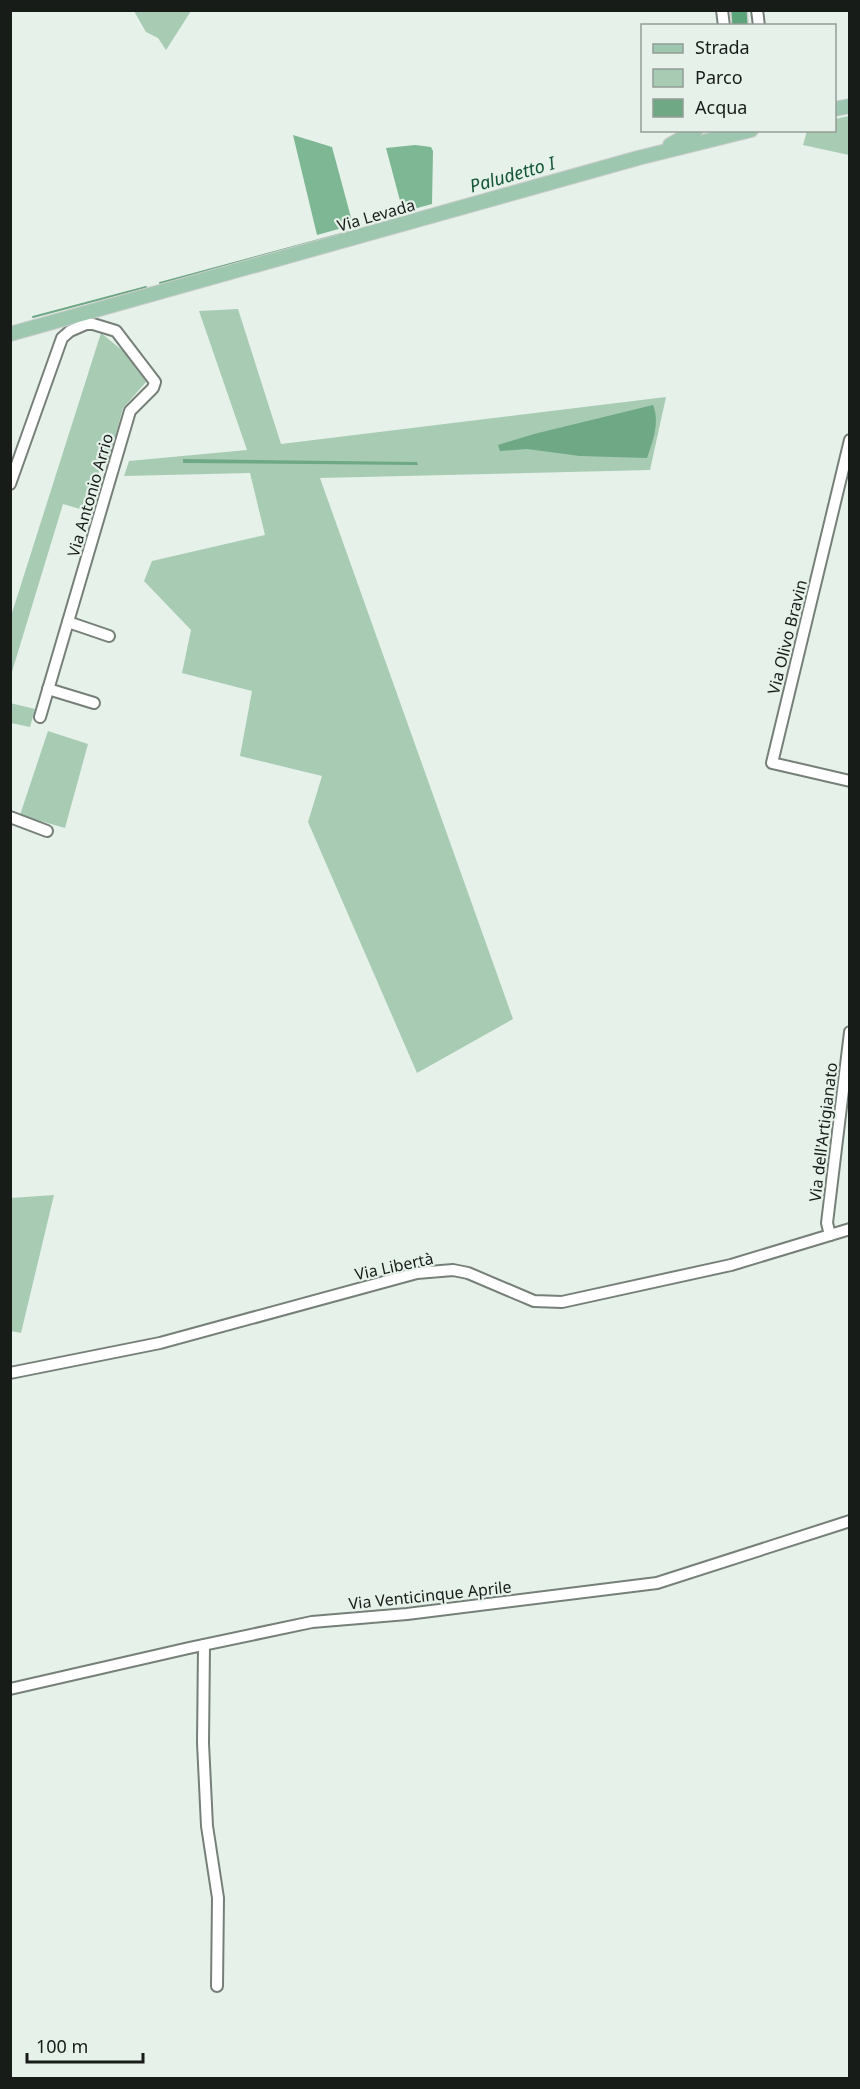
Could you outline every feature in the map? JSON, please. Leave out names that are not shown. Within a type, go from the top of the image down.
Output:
[{"type":"main road","points":[[638,158],[666,147],[692,132]]},
{"type":"main road","name":"Via Levada","points":[[10,334],[85,319],[638,158],[743,132]]},
{"type":"street","points":[[10,484],[62,338],[85,319]]},
{"type":"street","name":"Via Antonio Arrio","points":[[40,717],[130,411],[153,388],[154,382],[116,331],[85,319]]},
{"type":"street","name":"Via Olivo Bravin","points":[[849,440],[844,484],[772,763],[849,781]]},
{"type":"street","points":[[68,622],[109,636]]},
{"type":"street","points":[[48,689],[94,703]]},
{"type":"street","points":[[10,817],[47,831]]},
{"type":"street","name":"Via dell'Artigianato","points":[[830,1235],[827,1223],[849,1032]]},
{"type":"street","name":"Via Libertà","points":[[10,1373],[160,1343],[417,1273],[453,1270],[468,1273],[534,1301],[562,1302],[731,1265],[849,1229]]},
{"type":"street","name":"Via Venticinque Aprile","points":[[10,1689],[312,1622],[406,1614],[657,1583],[849,1521]]},
{"type":"street","points":[[204,1645],[203,1743],[207,1826],[218,1898],[217,1986]]},
{"type":"green space","points":[[134,11],[191,11],[166,50],[158,38],[146,32]]},
{"type":"green space","points":[[849,116],[849,155],[803,145],[807,132],[836,132],[836,119]]},
{"type":"green space","points":[[238,309],[281,444],[666,397],[650,470],[320,478],[513,1019],[417,1073],[308,822],[322,776],[240,756],[252,691],[182,673],[191,630],[144,581],[152,561],[265,535],[250,473],[124,476],[129,461],[247,450],[199,311]]},
{"type":"green space","points":[[101,333],[123,351],[146,382],[123,408],[108,463],[102,462],[87,511],[63,504],[11,675],[11,616]]},
{"type":"green space","points":[[10,703],[35,709],[30,727],[11,723]]},
{"type":"green space","points":[[48,731],[88,744],[65,828],[20,815]]},
{"type":"green space","points":[[54,1195],[21,1333],[11,1331],[11,1198]]},
{"type":"shaded area","points":[[293,135],[332,147],[353,225],[317,235]]},
{"type":"shaded area","points":[[415,145],[431,147],[433,151],[432,204],[403,212],[386,148]]},
{"type":"water","points":[[653,405],[656,425],[647,458],[580,456],[527,449],[500,451],[498,445],[534,434]]},
{"type":"water","points":[[183,459],[417,462],[418,465],[183,463]]},
{"type":"waterway","points":[[160,283],[352,231]]},
{"type":"waterway","points":[[33,317],[146,287]]},
{"type":"water label","name":"Paludetto I","points":[[512,174]]}]
